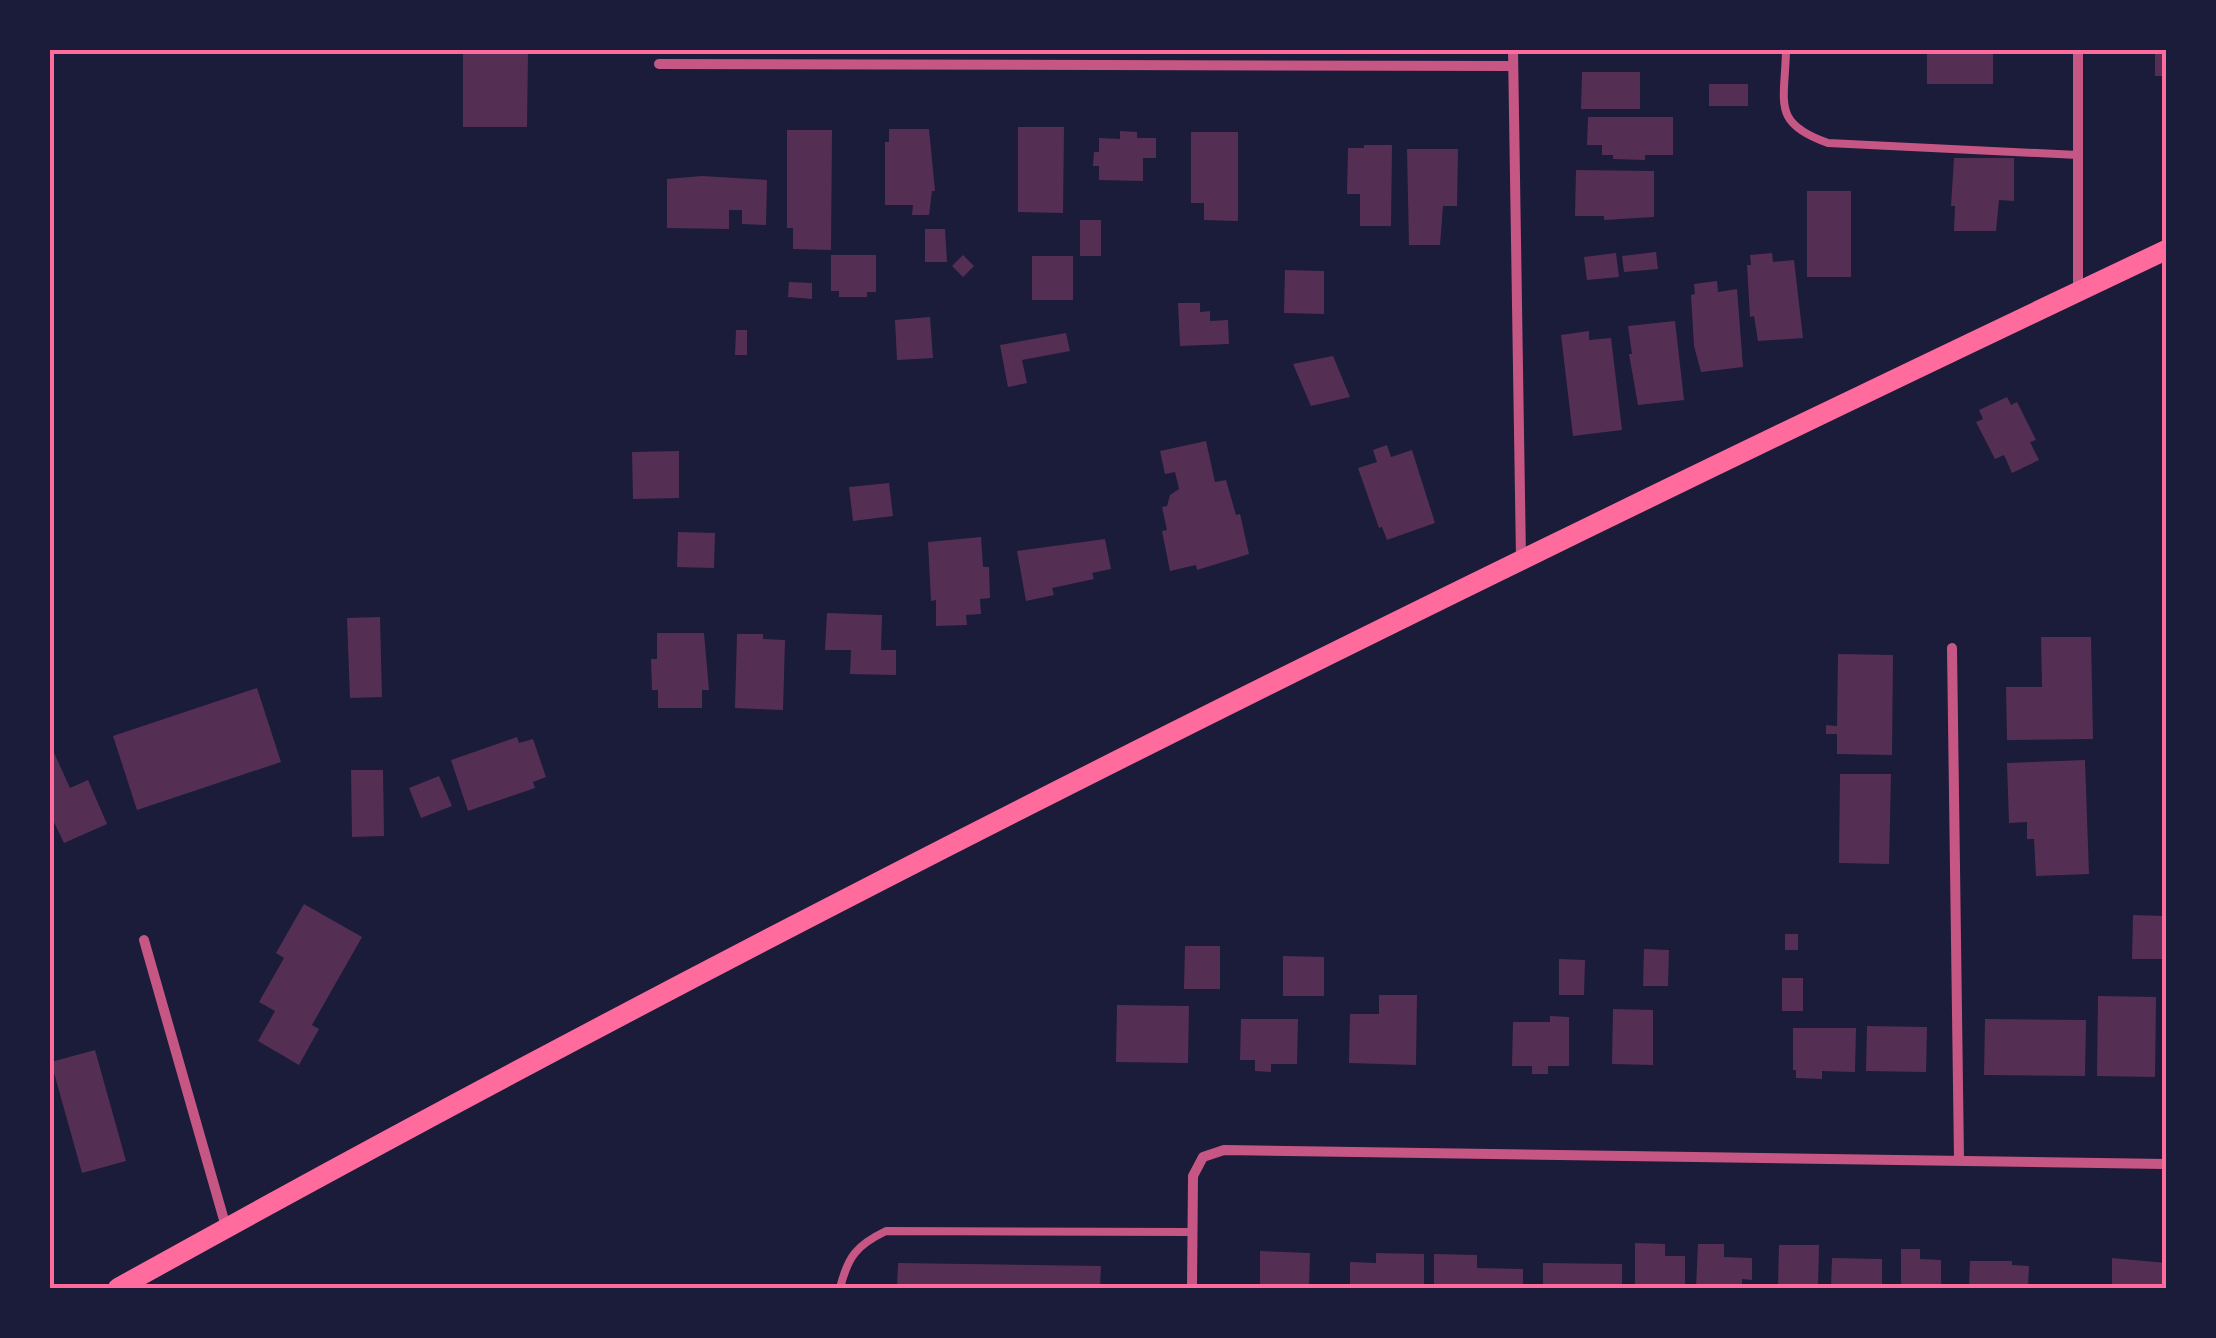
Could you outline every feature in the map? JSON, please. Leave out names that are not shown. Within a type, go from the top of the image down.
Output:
[{"type":"main road","points":[[118,1288],[556,1050],[842,901],[1521,560],[2166,250]]},
{"type":"street","points":[[1513,50],[1521,560]]},
{"type":"street","points":[[2078,50],[2078,292]]},
{"type":"street","points":[[659,64],[1512,66]]},
{"type":"street","points":[[1952,648],[1959,1160]]},
{"type":"street","points":[[144,940],[226,1228]]},
{"type":"street","points":[[1192,1288],[1193,1176],[1203,1157],[1224,1150],[2166,1164]]},
{"type":"lane","points":[[1786,50],[1785,114],[1799,133],[1828,143],[2078,156]]},
{"type":"lane","points":[[840,1288],[845,1268],[861,1243],[886,1231],[1192,1232]]},
{"type":"building","points":[[463,50],[528,51],[527,127],[463,127]]},
{"type":"building","points":[[1927,50],[1993,50],[1993,84],[1927,84]]},
{"type":"building","points":[[2155,50],[2166,50],[2166,76],[2155,76]]},
{"type":"building","points":[[1582,72],[1640,72],[1640,109],[1581,109]]},
{"type":"building","points":[[1709,84],[1748,84],[1748,106],[1709,106]]},
{"type":"building","points":[[1588,117],[1673,117],[1673,155],[1645,155],[1645,160],[1602,155],[1602,145],[1587,145]]},
{"type":"building","points":[[1018,127],[1064,127],[1063,213],[1018,212]]},
{"type":"building","points":[[889,129],[929,129],[935,191],[929,215],[912,215],[913,205],[885,205],[885,142],[889,142]]},
{"type":"building","points":[[787,130],[832,130],[831,250],[793,249],[793,228],[787,228]]},
{"type":"building","points":[[1120,131],[1137,132],[1137,138],[1156,138],[1156,158],[1143,158],[1143,181],[1099,180],[1099,166],[1093,166],[1099,138],[1120,139]]},
{"type":"building","points":[[1191,132],[1238,132],[1238,221],[1204,220],[1204,203],[1191,203]]},
{"type":"building","points":[[1392,145],[1391,226],[1360,226],[1360,194],[1347,194],[1348,148]]},
{"type":"building","points":[[1407,149],[1458,149],[1457,206],[1443,206],[1440,245],[1409,245]]},
{"type":"building","points":[[1954,158],[2014,158],[2014,201],[1999,200],[1996,231],[1954,231]]},
{"type":"building","points":[[1576,170],[1654,171],[1654,217],[1604,220],[1604,216],[1575,216]]},
{"type":"building","points":[[702,176],[767,180],[766,225],[742,224],[742,210],[729,210],[729,229],[667,228],[667,179]]},
{"type":"building","points":[[1807,191],[1851,191],[1851,277],[1807,277]]},
{"type":"building","points":[[1080,220],[1101,220],[1101,256],[1080,256]]},
{"type":"building","points":[[925,229],[945,229],[947,262],[925,262]]},
{"type":"building","points":[[1656,252],[1658,269],[1624,272],[1622,256]]},
{"type":"building","points":[[1616,253],[1619,277],[1587,280],[1584,257]]},
{"type":"building","points":[[1772,253],[1773,262],[1794,260],[1803,338],[1758,341],[1754,316],[1750,317],[1747,265],[1751,265],[1750,255]]},
{"type":"building","points":[[831,255],[876,255],[876,292],[867,292],[867,297],[839,297],[839,291],[831,291]]},
{"type":"building","points":[[963,255],[974,266],[963,277],[952,266]]},
{"type":"building","points":[[1032,256],[1073,256],[1073,300],[1032,300]]},
{"type":"building","points":[[1285,270],[1324,271],[1324,314],[1284,313]]},
{"type":"building","points":[[1717,281],[1718,292],[1737,289],[1743,367],[1701,372],[1694,346],[1691,295],[1695,294],[1694,284]]},
{"type":"building","points":[[789,282],[812,283],[812,299],[788,297]]},
{"type":"building","points":[[1178,303],[1200,303],[1200,312],[1210,311],[1210,321],[1228,320],[1229,344],[1180,346]]},
{"type":"building","points":[[930,317],[933,358],[897,360],[895,320]]},
{"type":"building","points":[[1675,321],[1684,400],[1638,405],[1628,326]]},
{"type":"building","points":[[736,330],[747,330],[747,355],[735,355]]},
{"type":"building","points":[[1589,331],[1589,340],[1611,338],[1622,430],[1573,436],[1561,335]]},
{"type":"building","points":[[1066,333],[1070,351],[1022,360],[1027,383],[1008,387],[1000,345]]},
{"type":"building","points":[[1333,356],[1350,397],[1311,406],[1293,364]]},
{"type":"building","points":[[2007,397],[2011,405],[2017,402],[2036,440],[2030,442],[2039,460],[2012,473],[2004,455],[1995,459],[1976,422],[1983,419],[1979,410]]},
{"type":"building","points":[[1206,441],[1215,482],[1226,480],[1236,515],[1240,514],[1249,554],[1197,570],[1196,565],[1170,571],[1162,507],[1179,489],[1175,472],[1165,474],[1160,451]]},
{"type":"building","points":[[1387,445],[1391,457],[1412,450],[1435,523],[1387,540],[1358,468],[1377,462],[1373,450]]},
{"type":"building","points":[[679,451],[679,498],[633,499],[632,452]]},
{"type":"building","points":[[889,483],[893,516],[853,521],[849,487]]},
{"type":"building","points":[[678,532],[715,533],[714,568],[677,567]]},
{"type":"building","points":[[981,537],[983,567],[989,567],[990,598],[980,599],[981,614],[966,615],[967,625],[936,626],[928,542]]},
{"type":"building","points":[[1105,539],[1111,569],[1092,573],[1094,579],[1052,588],[1054,595],[1026,601],[1017,551]]},
{"type":"building","points":[[827,613],[882,615],[881,650],[896,650],[896,675],[850,674],[851,650],[825,650]]},
{"type":"building","points":[[380,617],[382,697],[350,698],[347,618]]},
{"type":"building","points":[[657,633],[704,633],[709,690],[702,690],[702,708],[658,708],[658,690],[652,690],[651,659],[657,659]]},
{"type":"building","points":[[737,634],[763,634],[763,639],[785,640],[783,710],[735,708]]},
{"type":"building","points":[[2041,637],[2091,637],[2093,739],[2007,740],[2006,687],[2042,687]]},
{"type":"building","points":[[1838,654],[1893,655],[1892,755],[1837,754],[1837,734],[1826,734],[1826,725],[1837,726]]},
{"type":"building","points":[[257,688],[281,762],[137,810],[113,736]]},
{"type":"building","points":[[517,737],[519,743],[533,739],[546,777],[533,782],[535,788],[468,811],[451,760]]},
{"type":"building","points":[[50,744],[70,788],[88,780],[107,824],[64,843],[50,814]]},
{"type":"building","points":[[2085,760],[2089,874],[2036,876],[2034,839],[2027,839],[2027,822],[2009,823],[2007,763]]},
{"type":"building","points":[[351,770],[383,770],[384,836],[352,837]]},
{"type":"building","points":[[1840,774],[1891,774],[1889,864],[1839,863]]},
{"type":"building","points":[[439,776],[452,806],[421,818],[409,788]]},
{"type":"building","points":[[304,904],[362,937],[312,1025],[319,1029],[299,1065],[258,1041],[275,1011],[259,1002],[284,958],[276,953]]},
{"type":"building","points":[[2133,915],[2166,916],[2166,959],[2132,959]]},
{"type":"building","points":[[1785,934],[1798,934],[1798,950],[1785,950]]},
{"type":"building","points":[[1185,946],[1220,946],[1220,989],[1184,989]]},
{"type":"building","points":[[1644,949],[1669,950],[1668,986],[1643,986]]},
{"type":"building","points":[[1283,956],[1324,957],[1324,996],[1283,996]]},
{"type":"building","points":[[1559,959],[1585,960],[1584,995],[1559,995]]},
{"type":"building","points":[[1782,978],[1803,978],[1803,1011],[1782,1011]]},
{"type":"building","points":[[1379,995],[1417,995],[1416,1065],[1349,1063],[1350,1014],[1379,1014]]},
{"type":"building","points":[[2098,996],[2156,997],[2155,1077],[2097,1076]]},
{"type":"building","points":[[1117,1005],[1189,1006],[1188,1063],[1116,1062]]},
{"type":"building","points":[[1613,1009],[1653,1010],[1653,1065],[1612,1064]]},
{"type":"building","points":[[1550,1016],[1569,1017],[1569,1066],[1548,1066],[1548,1074],[1532,1074],[1532,1066],[1512,1066],[1513,1022],[1550,1022]]},
{"type":"building","points":[[1241,1019],[1298,1019],[1297,1064],[1271,1064],[1271,1072],[1255,1071],[1255,1060],[1240,1060]]},
{"type":"building","points":[[1985,1019],[2086,1020],[2085,1076],[1984,1075]]},
{"type":"building","points":[[1867,1026],[1927,1027],[1926,1072],[1866,1071]]},
{"type":"building","points":[[1793,1028],[1856,1028],[1855,1072],[1822,1071],[1822,1079],[1796,1078]]},
{"type":"building","points":[[95,1050],[126,1161],[82,1173],[51,1062]]},
{"type":"building","points":[[1635,1243],[1665,1244],[1665,1256],[1685,1256],[1685,1288],[1635,1288]]},
{"type":"building","points":[[1698,1244],[1724,1244],[1724,1257],[1752,1258],[1752,1280],[1742,1279],[1742,1288],[1696,1288]]},
{"type":"building","points":[[1779,1245],[1819,1245],[1818,1288],[1778,1288]]},
{"type":"building","points":[[1901,1249],[1920,1249],[1920,1259],[1941,1260],[1941,1288],[1901,1288]]},
{"type":"building","points":[[1260,1251],[1310,1253],[1309,1288],[1260,1288]]},
{"type":"building","points":[[1376,1253],[1424,1254],[1424,1288],[1350,1288],[1350,1262],[1376,1263]]},
{"type":"building","points":[[1434,1254],[1477,1255],[1477,1268],[1523,1269],[1523,1288],[1434,1288]]},
{"type":"building","points":[[1832,1258],[1882,1259],[1882,1288],[1831,1288]]},
{"type":"building","points":[[2112,1258],[2166,1263],[2166,1288],[2112,1288]]},
{"type":"building","points":[[1970,1261],[2012,1261],[2012,1265],[2029,1266],[2028,1288],[1969,1288]]},
{"type":"building","points":[[898,1263],[1101,1266],[1100,1288],[897,1288]]},
{"type":"building","points":[[1543,1263],[1622,1264],[1622,1288],[1543,1288]]}]
